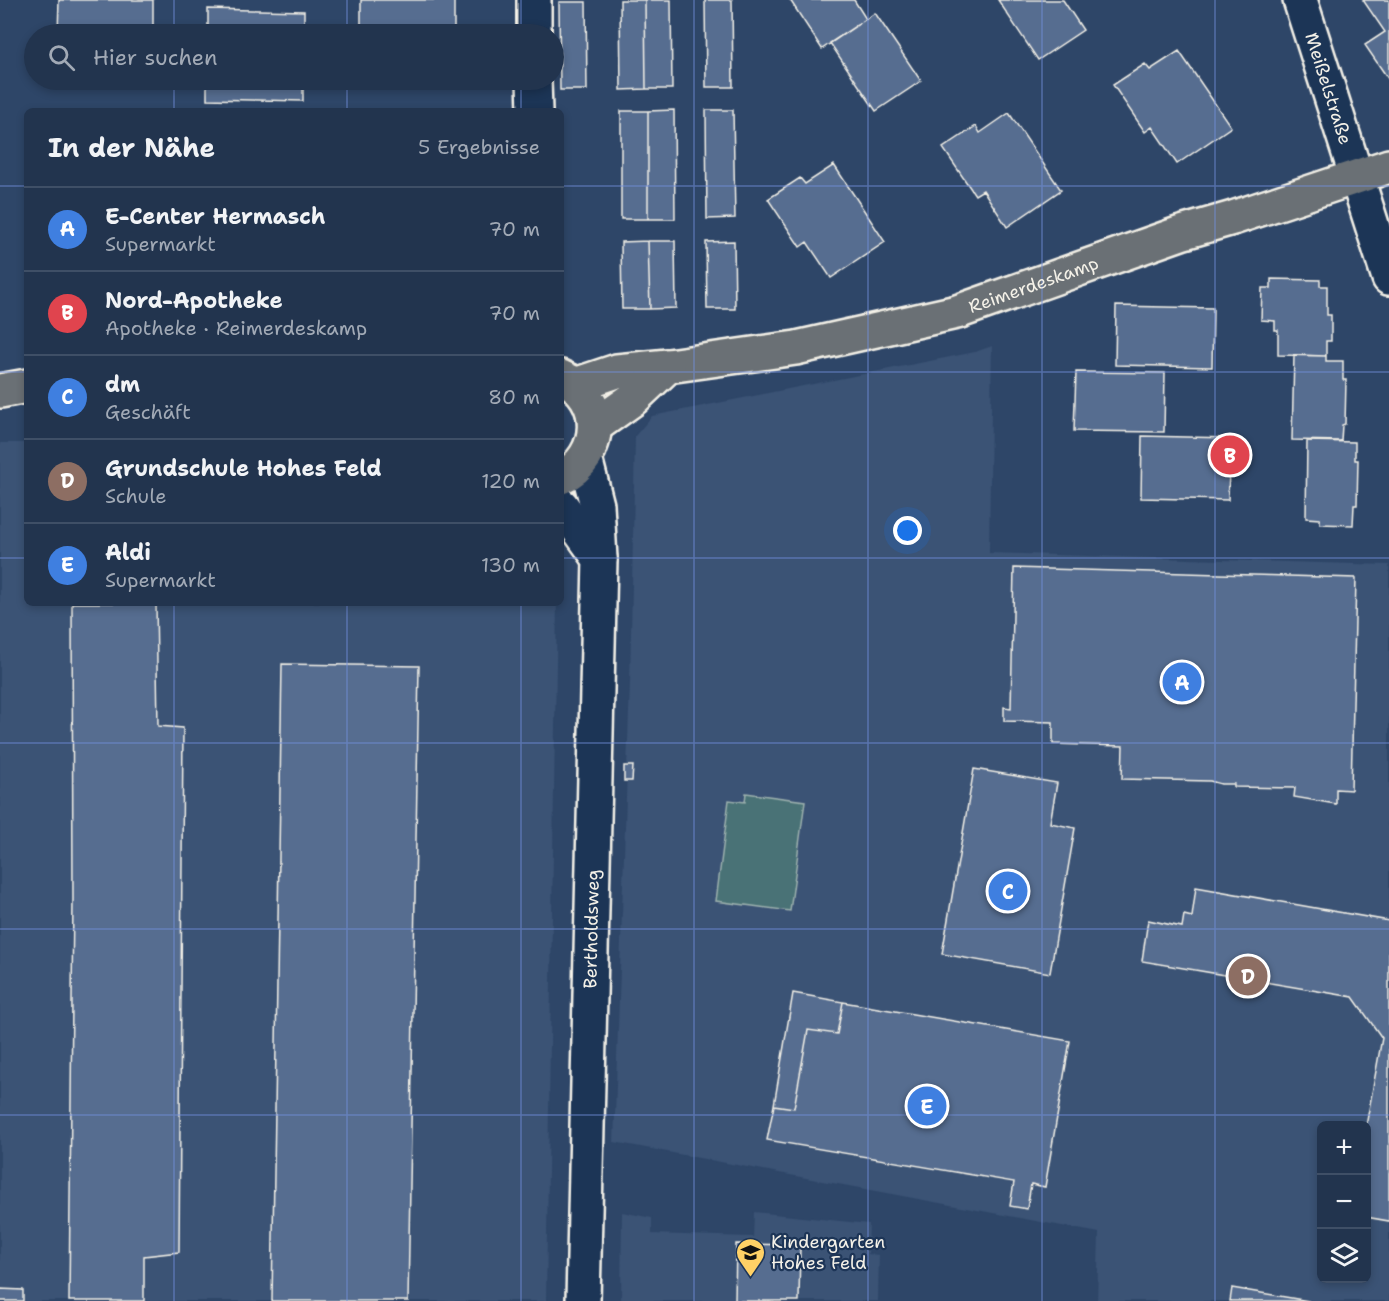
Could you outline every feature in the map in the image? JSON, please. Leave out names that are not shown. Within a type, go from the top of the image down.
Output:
[{"type":"main road","name":"Reimerdeskamp","points":[[568,381],[617,371],[795,348],[957,312],[1181,233],[1389,166]]},
{"type":"main road","points":[[595,426],[633,399],[668,366]]},
{"type":"main road","points":[[568,381],[584,394],[591,405],[595,426],[593,442],[573,467]]},
{"type":"main road","points":[[0,390],[24,386]]},
{"type":"street","points":[[534,0],[534,24]]},
{"type":"street","name":"Meißelstraße","points":[[1300,0],[1389,278]]},
{"type":"street","points":[[534,90],[535,108]]},
{"type":"street","name":"Bertholdsweg","points":[[573,467],[597,505],[600,559],[584,1301]]},
{"type":"street","points":[[564,509],[600,559]]},
{"type":"shaded area","points":[[992,346],[989,553],[1389,565],[1389,814],[1387,826],[1389,827],[1389,1301],[1097,1301],[1099,1233],[614,1142],[630,682],[635,436],[652,416],[975,352]]},
{"type":"shaded area","points":[[0,443],[24,443],[24,606],[557,606],[546,1301],[0,1301]]},
{"type":"shaded area","name":"Kindergarten Hohes Feld","points":[[622,1212],[652,1218],[652,1234],[753,1237],[754,1212],[869,1224],[868,1254],[879,1255],[878,1301],[621,1301]]},
{"type":"green space","points":[[746,793],[805,801],[790,911],[716,901],[729,800],[745,802]]},
{"type":"building","points":[[59,0],[153,0],[153,24],[58,24]]},
{"type":"building","points":[[361,0],[454,0],[454,24],[361,24]]},
{"type":"building","points":[[620,0],[645,0],[646,89],[621,90]]},
{"type":"building","points":[[645,0],[671,0],[672,89],[646,89]]},
{"type":"building","points":[[705,0],[732,0],[733,87],[706,87]]},
{"type":"building","points":[[790,0],[854,0],[866,19],[822,49]]},
{"type":"building","points":[[998,0],[1063,0],[1083,30],[1038,60]]},
{"type":"building","points":[[1363,0],[1389,0],[1389,80],[1365,45],[1385,32]]},
{"type":"building","points":[[559,2],[586,2],[587,90],[564,90],[564,24],[559,24]]},
{"type":"building","points":[[208,9],[304,11],[304,24],[208,24]]},
{"type":"building","points":[[875,13],[921,81],[876,111],[830,43]]},
{"type":"building","points":[[1179,51],[1231,127],[1177,164],[1152,127],[1145,132],[1113,85],[1145,64],[1150,70]]},
{"type":"building","points":[[207,90],[303,90],[303,101],[207,99]]},
{"type":"building","points":[[674,110],[675,219],[648,219],[648,111]]},
{"type":"building","points":[[706,110],[733,110],[735,218],[707,219]]},
{"type":"building","points":[[621,111],[648,111],[648,219],[621,219]]},
{"type":"building","points":[[1009,113],[1061,190],[1007,227],[983,190],[975,195],[943,148],[976,126],[980,133]]},
{"type":"building","points":[[834,165],[885,242],[831,278],[807,242],[800,247],[768,199],[800,178],[805,184]]},
{"type":"building","points":[[648,241],[675,241],[676,308],[650,309]]},
{"type":"building","points":[[648,241],[650,309],[622,309],[621,242]]},
{"type":"building","points":[[734,241],[735,309],[707,309],[706,242]]},
{"type":"building","points":[[1271,279],[1320,280],[1320,286],[1327,286],[1327,315],[1331,315],[1331,341],[1326,341],[1326,356],[1278,355],[1278,330],[1275,330],[1275,321],[1261,320],[1262,288],[1271,288]]},
{"type":"building","points":[[1116,306],[1213,308],[1212,367],[1115,365]]},
{"type":"building","points":[[1294,355],[1326,356],[1326,361],[1343,361],[1343,380],[1346,380],[1345,424],[1342,425],[1341,441],[1292,440]]},
{"type":"building","points":[[1076,372],[1165,373],[1164,432],[1074,431]]},
{"type":"building","points":[[1142,436],[1230,438],[1228,500],[1141,498]]},
{"type":"building","points":[[1307,441],[1355,442],[1355,460],[1358,460],[1357,505],[1354,505],[1353,525],[1320,524],[1320,519],[1306,518]]},
{"type":"building","points":[[1014,568],[1356,578],[1351,790],[1336,789],[1336,804],[1294,797],[1295,788],[1234,787],[1234,784],[1210,781],[1122,779],[1123,746],[1053,744],[1053,722],[1004,721],[1004,707],[1011,708]]},
{"type":"building","points":[[72,606],[156,606],[158,726],[183,728],[179,1252],[144,1256],[144,1301],[69,1301],[73,899]]},
{"type":"building","points":[[282,664],[419,666],[408,1301],[272,1301]]},
{"type":"building","points":[[624,766],[633,766],[632,781],[624,781]]},
{"type":"building","points":[[974,769],[1057,783],[1050,823],[1075,828],[1050,973],[942,954]]},
{"type":"building","points":[[1196,887],[1389,921],[1389,1221],[1371,1218],[1371,1121],[1367,1121],[1382,1038],[1353,997],[1142,961],[1148,920],[1182,927],[1184,915],[1192,917]]},
{"type":"building","points":[[793,993],[843,1002],[837,1034],[808,1030],[794,1108],[774,1105]]},
{"type":"building","points":[[843,1002],[1070,1041],[1045,1187],[1031,1184],[1027,1209],[1010,1206],[1014,1182],[767,1140],[774,1105],[794,1108],[808,1030],[837,1034]]},
{"type":"building","points":[[736,1244],[800,1245],[799,1301],[735,1301]]},
{"type":"building","points":[[1232,1288],[1309,1301],[1230,1301]]},
{"type":"building","points":[[0,1289],[23,1290],[23,1301],[0,1301]]},
{"type":"place","name":"Nord-Apotheke","points":[[1230,455]]},
{"type":"place","name":"E-Center Hermasch","points":[[1182,682]]},
{"type":"place","name":"dm","points":[[1008,891]]},
{"type":"place","name":"Grundschule Hohes Feld","points":[[1248,976]]},
{"type":"place","name":"Aldi","points":[[927,1106]]},
{"type":"place","name":"Kindergarten Hohes Feld","points":[[750,1278]]}]
